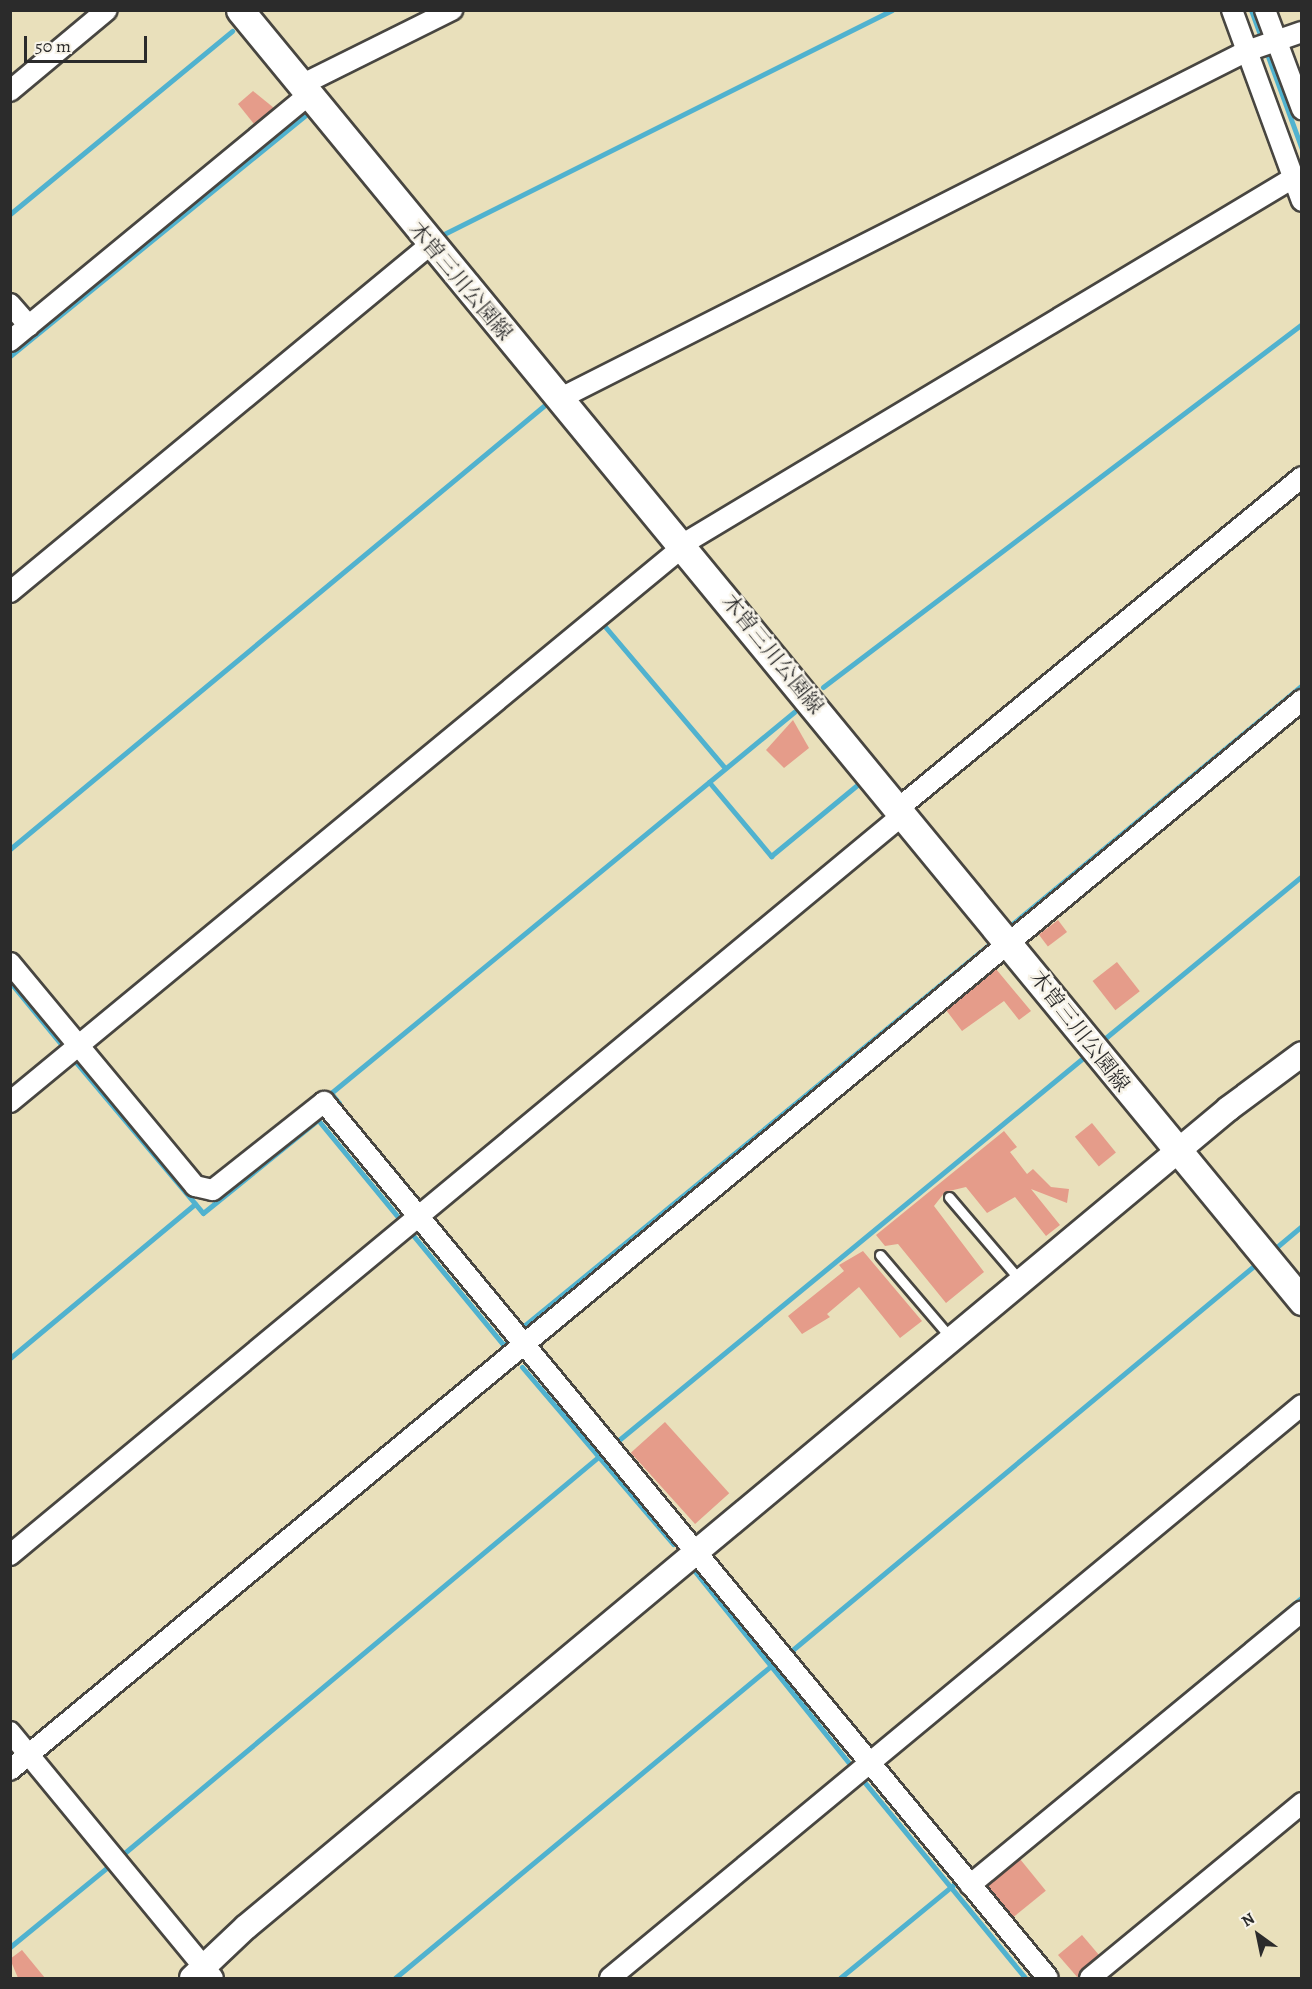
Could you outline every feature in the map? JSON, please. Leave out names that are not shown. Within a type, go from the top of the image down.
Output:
[{"type":"main road","name":"木曽三川公園線","points":[[240,10],[430,244],[684,545],[1009,940],[1302,1301]]},
{"type":"street","points":[[10,91],[107,10]]},
{"type":"street","points":[[10,341],[305,90],[452,10]]},
{"type":"street","points":[[1232,10],[1249,50],[1302,201]]},
{"type":"street","points":[[1265,10],[1302,110]]},
{"type":"street","points":[[559,399],[1249,50],[1302,32]]},
{"type":"street","points":[[10,1102],[684,545],[1293,178]]},
{"type":"street","points":[[10,592],[430,244]]},
{"type":"street","points":[[10,304],[29,326]]},
{"type":"street","points":[[10,1555],[421,1216],[902,810],[1302,477]]},
{"type":"street","points":[[10,1770],[1009,940],[1302,700]]},
{"type":"street","points":[[10,963],[195,1186],[213,1190],[324,1102],[421,1216],[696,1554],[1048,1978]]},
{"type":"street","points":[[10,1732],[202,1975],[696,1554],[1179,1152],[1302,1054]]},
{"type":"street","points":[[610,1978],[1302,1405]]},
{"type":"street","points":[[970,1885],[1302,1611]]},
{"type":"street","points":[[1090,1978],[1302,1803]]},
{"type":"lane","points":[[949,1197],[1022,1282]]},
{"type":"lane","points":[[880,1255],[952,1340]]},
{"type":"building","points":[[253,91],[274,108],[254,124],[238,104]]},
{"type":"building","points":[[793,720],[809,748],[784,768],[766,750]]},
{"type":"building","points":[[1058,920],[1067,932],[1048,946],[1039,934]]},
{"type":"building","points":[[1117,962],[1140,991],[1115,1010],[1093,981]]},
{"type":"building","points":[[996,969],[1031,1011],[1019,1020],[1004,1001],[962,1031],[946,1010]]},
{"type":"building","points":[[1092,1123],[1116,1153],[1099,1166],[1075,1137]]},
{"type":"building","points":[[1004,1131],[1017,1147],[1010,1152],[1027,1174],[1033,1169],[1051,1187],[1069,1189],[1067,1203],[1031,1189],[1060,1225],[1046,1236],[1015,1197],[987,1213],[966,1187],[945,1192],[934,1206],[984,1272],[946,1303],[898,1244],[885,1246],[876,1235]]},
{"type":"building","points":[[863,1251],[922,1321],[900,1338],[859,1287],[827,1314],[830,1317],[802,1334],[788,1316],[844,1271],[839,1265]]},
{"type":"building","points":[[665,1422],[729,1493],[695,1524],[631,1453]]},
{"type":"building","points":[[1020,1859],[1046,1891],[1013,1917],[987,1885]]},
{"type":"building","points":[[1082,1935],[1099,1955],[1078,1978],[1058,1955]]},
{"type":"building","points":[[22,1950],[45,1978],[18,1978],[10,1959]]},
{"type":"waterway","points":[[444,234],[892,10]]},
{"type":"waterway","points":[[1251,10],[1302,149]]},
{"type":"waterway","points":[[10,214],[232,31]]},
{"type":"waterway","points":[[10,356],[305,115]]},
{"type":"waterway","points":[[823,687],[1302,324]]},
{"type":"waterway","points":[[10,849],[546,404]]},
{"type":"waterway","points":[[602,623],[725,768]]},
{"type":"waterway","points":[[1011,925],[1302,685]]},
{"type":"waterway","points":[[335,1106],[339,1103],[331,1093],[794,712]]},
{"type":"waterway","points":[[709,782],[771,856],[857,785]]},
{"type":"waterway","points":[[1103,1040],[1302,876]]},
{"type":"waterway","points":[[519,1330],[992,942]]},
{"type":"waterway","points":[[10,982],[65,1049]]},
{"type":"waterway","points":[[614,1444],[1083,1058]]},
{"type":"waterway","points":[[74,1060],[203,1213],[318,1120],[403,1223]]},
{"type":"waterway","points":[[10,1358],[195,1204]]},
{"type":"waterway","points":[[1272,1251],[1302,1226]]},
{"type":"waterway","points":[[412,1234],[506,1348]]},
{"type":"waterway","points":[[790,1652],[1255,1265]]},
{"type":"waterway","points":[[425,1413],[505,1347],[508,1339]]},
{"type":"waterway","points":[[522,1367],[673,1544]]},
{"type":"waterway","points":[[122,1855],[603,1453]]},
{"type":"waterway","points":[[693,1569],[852,1767]]},
{"type":"waterway","points":[[971,1871],[1302,1597]]},
{"type":"waterway","points":[[395,1978],[771,1666]]},
{"type":"waterway","points":[[861,1778],[1025,1978]]},
{"type":"waterway","points":[[10,1947],[109,1866]]},
{"type":"waterway","points":[[840,1978],[957,1882]]}]
